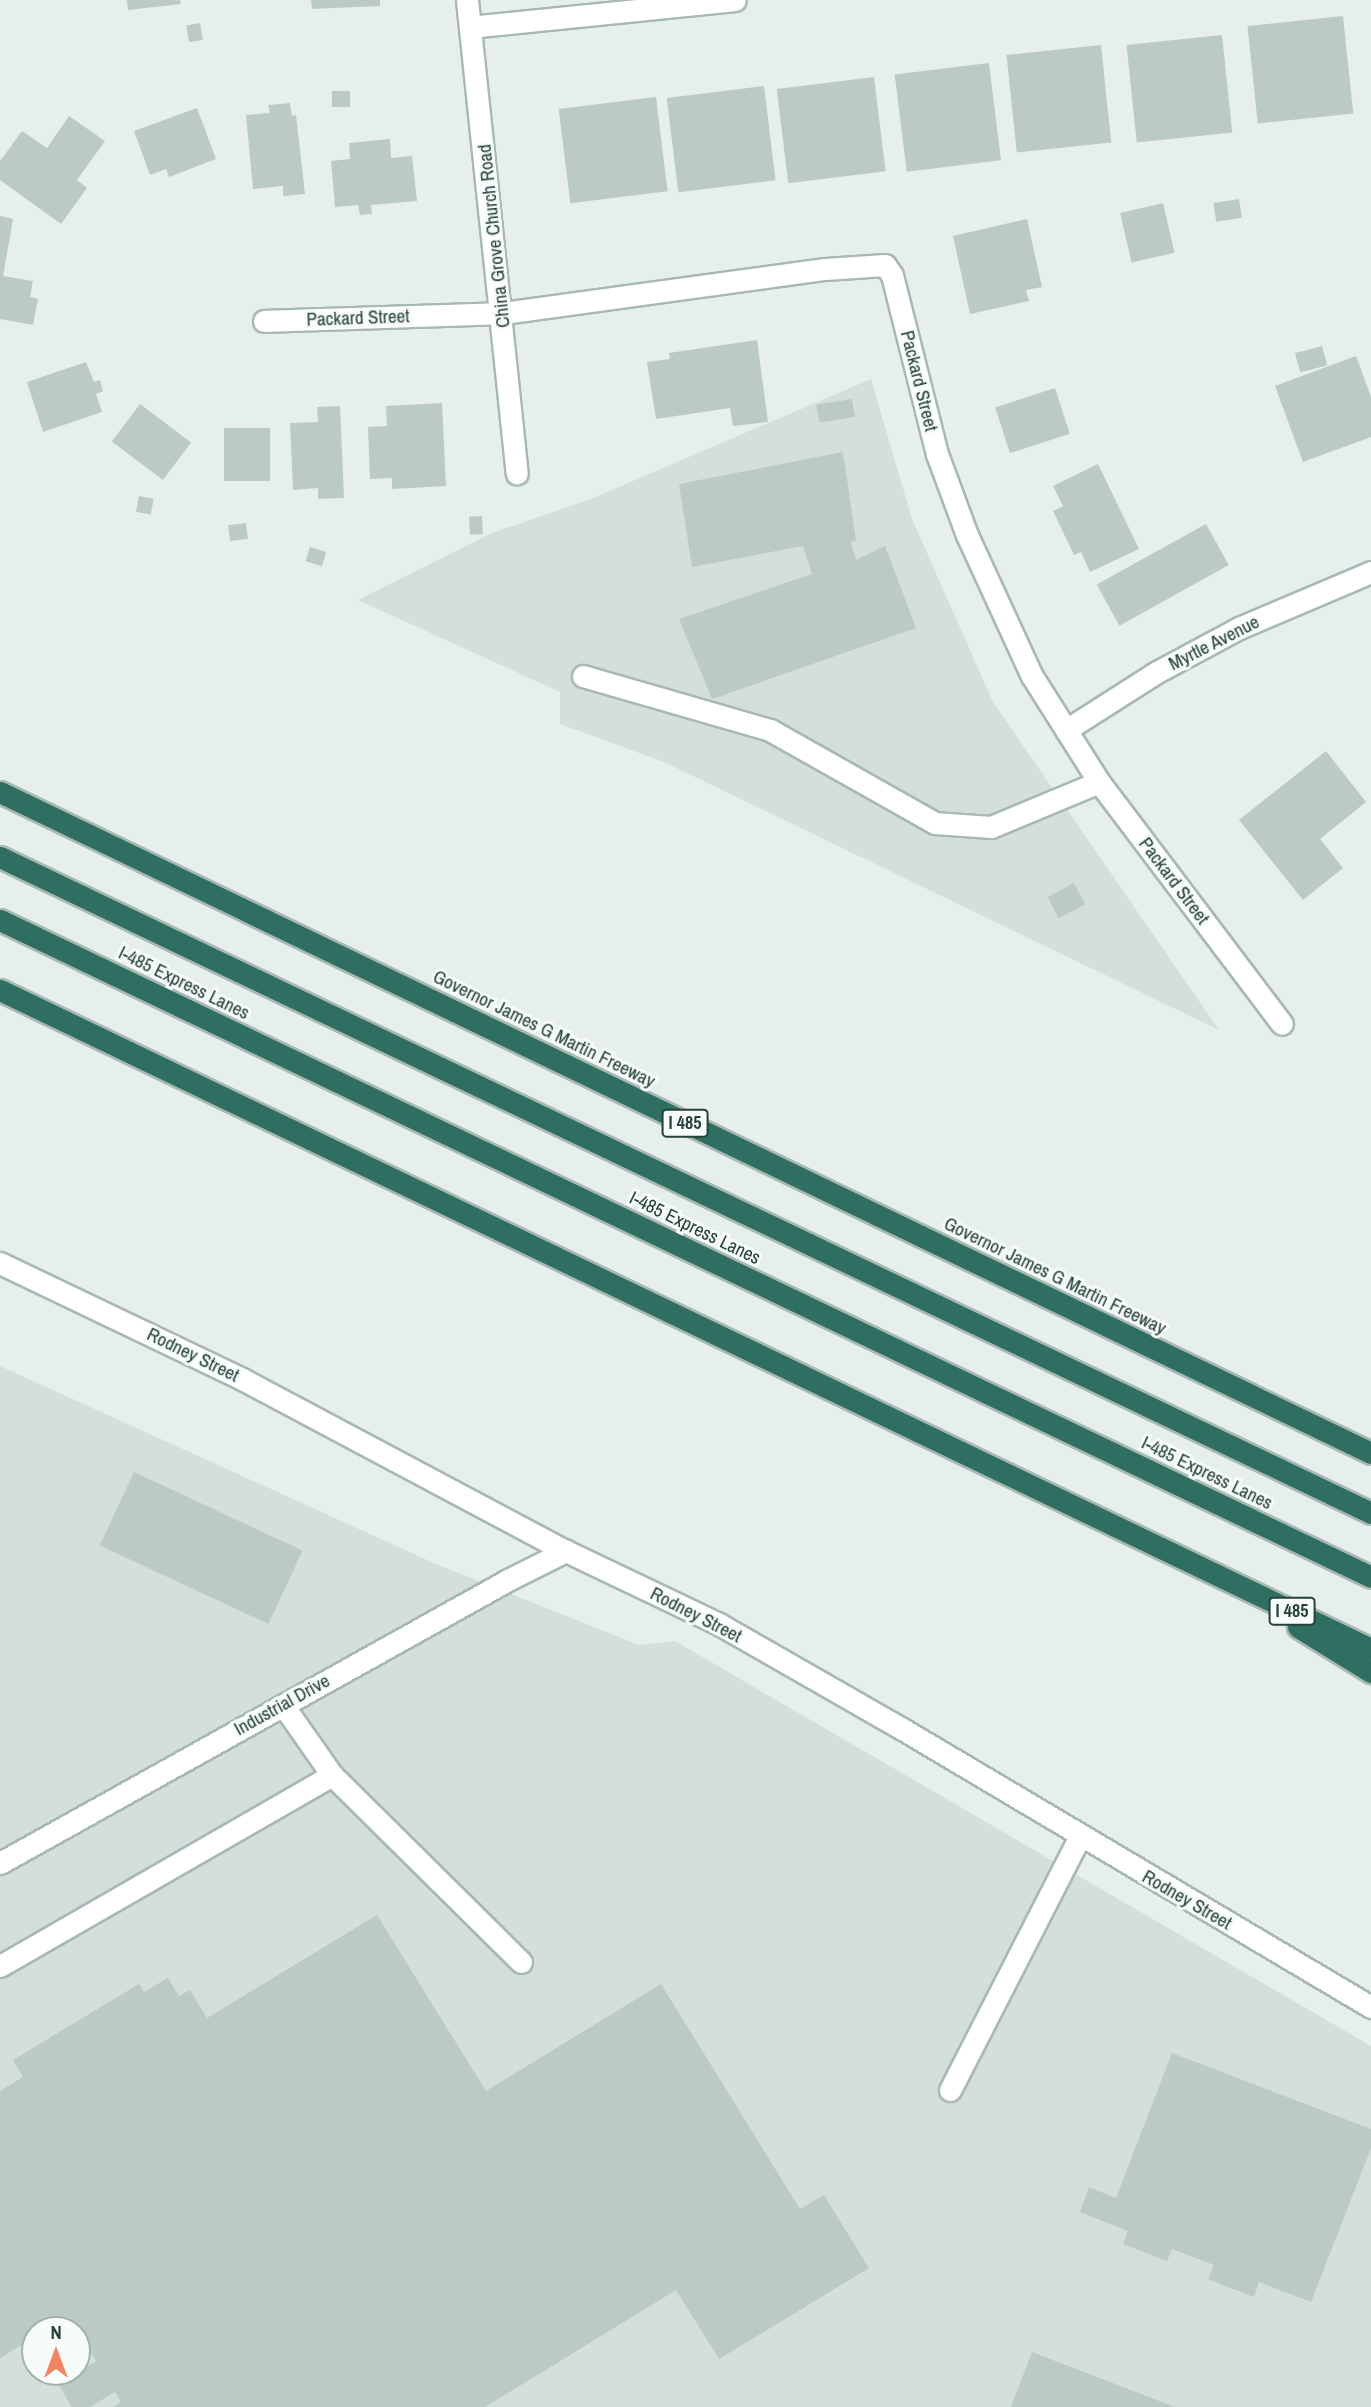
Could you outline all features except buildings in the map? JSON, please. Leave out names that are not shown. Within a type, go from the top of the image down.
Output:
[{"type":"highway","name":"Governor James G Martin Freeway","points":[[0,792],[1371,1453]]},
{"type":"highway","name":"I-485 Express Lanes","points":[[0,857],[1371,1513]]},
{"type":"highway","name":"I-485 Express Lanes","points":[[0,920],[1371,1577]]},
{"type":"highway","name":"I 485","points":[[0,990],[1371,1649]]},
{"type":"highway","points":[[1213,1574],[1371,1672]]},
{"type":"street","name":"China Grove Church Road","points":[[467,0],[503,313],[517,473]]},
{"type":"street","points":[[470,27],[735,0]]},
{"type":"street","name":"Packard Street","points":[[264,321],[503,313],[825,269],[885,265],[892,275],[937,454],[967,535],[1006,625],[1032,676],[1099,782],[1282,1024]]},
{"type":"street","name":"Myrtle Avenue","points":[[1066,730],[1157,672],[1238,628],[1371,572]]},
{"type":"street","points":[[583,676],[770,730],[935,823],[991,827],[1099,782]]},
{"type":"street","name":"Rodney Street","points":[[0,1263],[242,1379],[566,1551],[719,1624],[899,1727],[1371,2007]]},
{"type":"street","name":"Industrial Drive","points":[[0,1863],[508,1580],[566,1551]]},
{"type":"street","points":[[283,1705],[332,1775],[521,1962]]},
{"type":"street","points":[[0,1966],[332,1775]]},
{"type":"street","points":[[950,2090],[1080,1836]]},
{"type":"shaded area","points":[[871,379],[912,519],[993,702],[1219,1030],[664,762],[560,724],[560,692],[358,600],[492,533],[591,499]]},
{"type":"shaded area","points":[[0,1366],[436,1564],[639,1645],[675,1641],[1371,2046],[1371,2407],[0,2407]]}]
